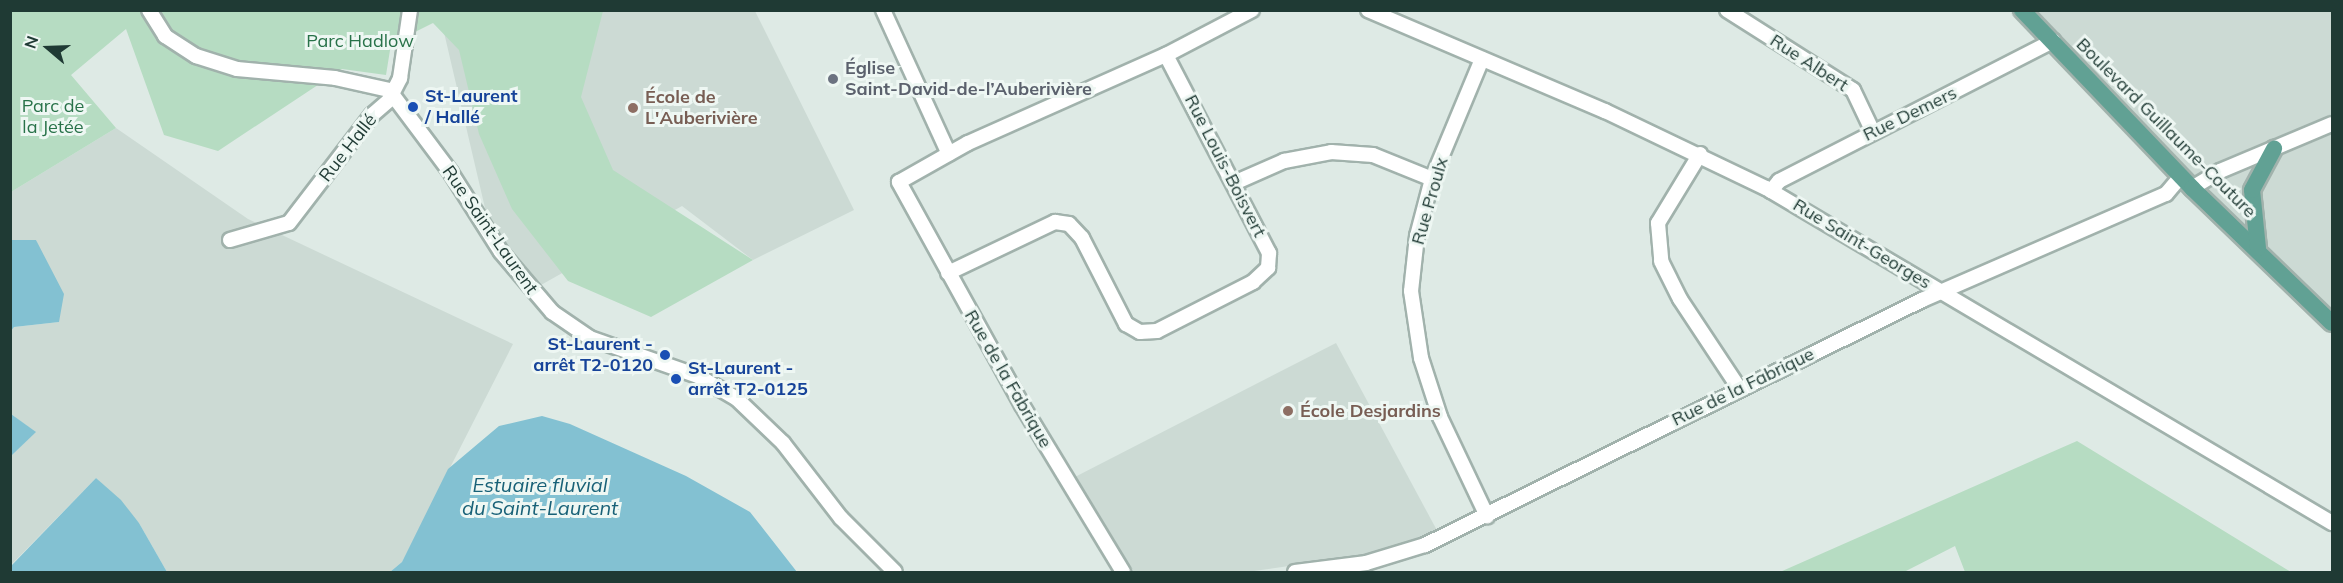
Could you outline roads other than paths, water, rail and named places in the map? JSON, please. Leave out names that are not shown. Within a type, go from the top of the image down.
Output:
[{"type":"main road","name":"Boulevard Guillaume-Couture","points":[[2022,10],[2186,182],[2258,248],[2332,323]]},
{"type":"main road","points":[[2258,248],[2252,190],[2274,149]]},
{"type":"street","name":"Rue Saint-Laurent","points":[[149,10],[165,36],[196,56],[237,69],[365,83],[388,90],[450,173],[501,252],[552,312],[590,338],[698,376],[737,399],[783,443],[841,518],[895,573]]},
{"type":"street","name":"Rue Hallé","points":[[230,240],[289,223],[391,96],[400,78],[410,10]]},
{"type":"street","points":[[883,10],[949,154],[1166,55],[1252,10]]},
{"type":"street","name":"Rue Saint-Georges","points":[[1368,10],[1700,154],[1771,191],[2332,523]]},
{"type":"street","name":"Rue Albert","points":[[1727,10],[1853,90],[1873,132]]},
{"type":"street","name":"Rue Demers","points":[[1771,191],[1779,181],[2053,41]]},
{"type":"street","name":"Rue Louis-Boisvert","points":[[948,273],[1055,222],[1069,224],[1082,238],[1126,324],[1140,332],[1157,331],[1253,282],[1268,268],[1269,253],[1166,55]]},
{"type":"street","name":"Rue Proulx","points":[[1482,59],[1432,178],[1417,236],[1411,291],[1421,357],[1440,417],[1487,516]]},
{"type":"street","name":"Rue de la Fabrique","points":[[1295,573],[1368,568],[1425,545],[1739,388],[1941,291],[2166,194],[2186,182],[2274,149],[2332,124]]},
{"type":"street","points":[[1234,183],[1284,161],[1330,152],[1373,155],[1432,178]]},
{"type":"street","name":"Rue de la Fabrique","points":[[949,154],[899,182],[1022,405],[1123,573]]},
{"type":"street","points":[[1700,154],[1658,223],[1661,261],[1680,299],[1739,388]]},
{"type":"water","points":[[11,240],[36,240],[64,294],[59,322],[14,327],[11,331]]},
{"type":"water","points":[[11,414],[36,432],[11,456]]},
{"type":"water","name":"Estuaire fluvial du Saint-Laurent","points":[[542,416],[570,424],[686,476],[750,512],[797,572],[390,572],[402,562],[448,469],[499,426]]},
{"type":"water","points":[[96,478],[121,500],[139,523],[167,572],[11,572],[11,566]]},
{"type":"place","name":"Église Saint-David-de-l’Auberivière","points":[[833,79]]},
{"type":"place","name":"St-Laurent / Hallé","points":[[413,107]]},
{"type":"place","name":"École de L'Auberivière","points":[[633,108]]},
{"type":"place","name":"St-Laurent - arrêt T2-0120","points":[[665,355]]},
{"type":"place","name":"St-Laurent - arrêt T2-0125","points":[[676,379]]},
{"type":"place","name":"École Desjardins","points":[[1288,411]]},
{"type":"park label","name":"Parc Hadlow","points":[[360,41]]},
{"type":"park label","name":"Parc de la Jetée","points":[[53,117]]}]
